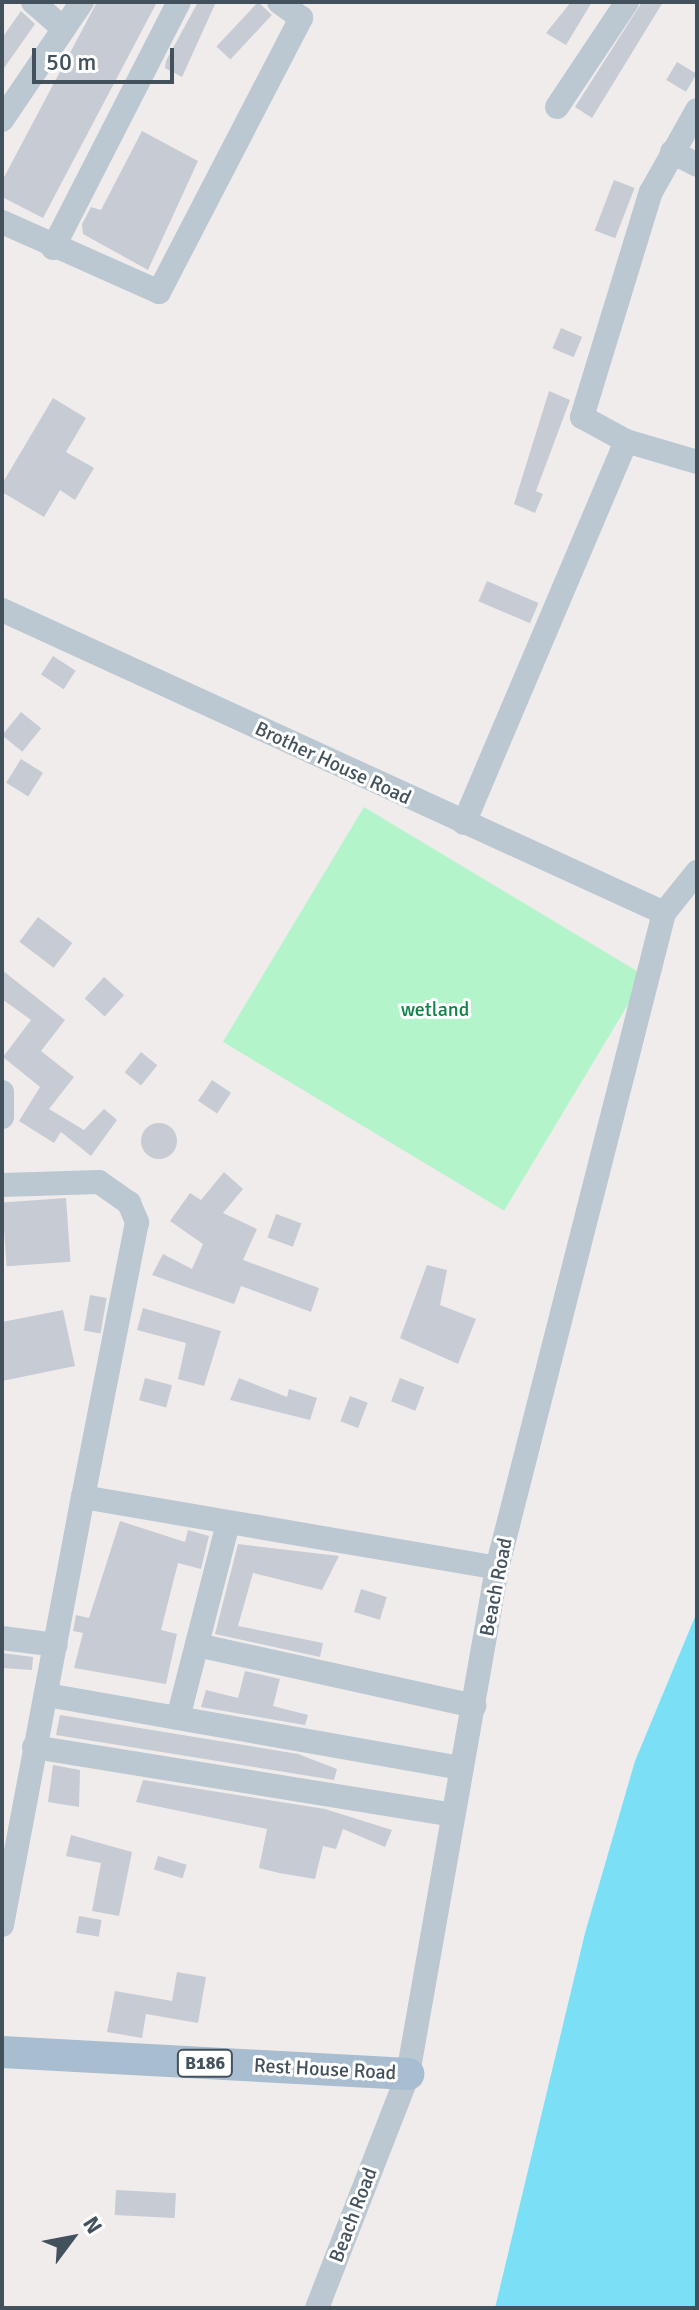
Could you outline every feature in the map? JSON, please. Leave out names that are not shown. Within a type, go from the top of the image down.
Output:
[{"type":"main road","name":"Rest House Road","points":[[2,2052],[408,2074]]},
{"type":"street","points":[[33,2],[64,29]]},
{"type":"street","points":[[2,120],[82,2]]},
{"type":"street","points":[[53,248],[179,2]]},
{"type":"street","points":[[2,222],[53,248],[159,292],[301,18],[279,2]]},
{"type":"street","points":[[557,107],[627,2]]},
{"type":"street","points":[[697,110],[651,192],[582,417],[626,441],[697,462]]},
{"type":"street","points":[[672,152],[697,165]]},
{"type":"street","points":[[464,823],[626,441]]},
{"type":"street","name":"Brother House Road","points":[[2,610],[664,913]]},
{"type":"street","name":"Beach Road","points":[[317,2308],[408,2074],[444,1891],[449,1814],[457,1767],[474,1706],[497,1568],[664,913],[697,872]]},
{"type":"street","points":[[2,1092],[2,1117]]},
{"type":"street","points":[[2,1185],[99,1182],[129,1203],[137,1222],[2,1925]]},
{"type":"street","points":[[83,1497],[497,1568]]},
{"type":"street","points":[[178,1718],[228,1523]]},
{"type":"street","points":[[2,1638],[56,1645]]},
{"type":"street","points":[[197,1645],[474,1706]]},
{"type":"street","points":[[47,1695],[457,1767]]},
{"type":"street","points":[[34,1747],[449,1814]]},
{"type":"green space","name":"wetland","points":[[364,807],[645,976],[504,1211],[223,1042]]},
{"type":"water","points":[[697,1612],[697,2308],[495,2308],[585,1933],[635,1761]]},
{"type":"building","points":[[97,2],[157,2],[43,218],[2,197],[2,181]]},
{"type":"building","points":[[198,2],[216,2],[182,77],[165,68],[166,61]]},
{"type":"building","points":[[258,2],[272,15],[230,60],[216,47]]},
{"type":"building","points":[[571,2],[592,2],[566,45],[546,33]]},
{"type":"building","points":[[642,2],[663,2],[592,118],[575,107]]},
{"type":"building","points":[[21,11],[35,24],[2,71],[2,38]]},
{"type":"building","points":[[677,62],[697,74],[686,92],[666,80]]},
{"type":"building","points":[[142,131],[198,161],[148,270],[83,234],[82,224],[91,207],[101,210]]},
{"type":"building","points":[[614,180],[635,188],[615,238],[595,230]]},
{"type":"building","points":[[561,328],[582,337],[574,357],[552,348]]},
{"type":"building","points":[[549,391],[570,400],[536,491],[543,494],[535,513],[514,504]]},
{"type":"building","points":[[53,398],[86,418],[66,452],[94,468],[75,500],[60,490],[44,517],[2,492],[2,484]]},
{"type":"building","points":[[487,581],[539,603],[530,623],[478,601]]},
{"type":"building","points":[[53,656],[76,671],[64,689],[41,674]]},
{"type":"building","points":[[21,712],[41,728],[22,752],[2,735]]},
{"type":"building","points":[[21,759],[43,773],[28,797],[6,783]]},
{"type":"building","points":[[38,917],[72,943],[54,968],[19,942]]},
{"type":"building","points":[[2,970],[65,1020],[41,1051],[74,1077],[49,1109],[84,1130],[104,1109],[117,1120],[91,1156],[61,1132],[54,1143],[19,1121],[40,1087],[3,1057],[31,1020],[2,999]]},
{"type":"building","points":[[104,977],[124,995],[105,1017],[85,999]]},
{"type":"building","points":[[141,1052],[157,1065],[141,1085],[125,1072]]},
{"type":"building","points":[[212,1080],[231,1093],[217,1114],[198,1101]]},
{"type":"building","points":[[159,1123],[171,1129],[177,1141],[171,1153],[159,1159],[147,1153],[141,1141],[147,1129]]},
{"type":"building","points":[[224,1172],[243,1189],[223,1213],[257,1229],[243,1260],[319,1288],[311,1312],[241,1286],[234,1304],[152,1275],[163,1254],[192,1269],[203,1244],[170,1221],[190,1193],[201,1200]]},
{"type":"building","points":[[66,1198],[70,1262],[7,1266],[2,1202]]},
{"type":"building","points":[[276,1214],[301,1223],[293,1247],[267,1237]]},
{"type":"building","points":[[427,1265],[447,1270],[440,1305],[476,1319],[458,1364],[400,1338]]},
{"type":"building","points":[[90,1295],[107,1298],[100,1333],[84,1330]]},
{"type":"building","points":[[143,1308],[221,1331],[204,1386],[178,1379],[186,1343],[137,1330]]},
{"type":"building","points":[[63,1310],[75,1366],[2,1381],[2,1322]]},
{"type":"building","points":[[145,1378],[172,1385],[166,1407],[139,1400]]},
{"type":"building","points":[[239,1378],[287,1397],[289,1389],[317,1398],[310,1420],[230,1400]]},
{"type":"building","points":[[400,1378],[424,1387],[415,1411],[391,1401]]},
{"type":"building","points":[[350,1396],[368,1403],[358,1428],[340,1421]]},
{"type":"building","points":[[120,1521],[185,1542],[188,1530],[209,1536],[201,1569],[178,1563],[161,1630],[177,1634],[166,1684],[74,1668],[83,1633],[73,1631],[76,1615],[89,1618]]},
{"type":"building","points":[[238,1544],[339,1556],[322,1590],[253,1573],[238,1626],[323,1643],[320,1657],[215,1634]]},
{"type":"building","points":[[361,1589],[387,1597],[380,1620],[354,1612]]},
{"type":"building","points":[[2,1653],[33,1657],[32,1670],[2,1668]]},
{"type":"building","points":[[245,1671],[280,1679],[273,1706],[308,1715],[305,1725],[201,1707],[206,1690],[238,1698]]},
{"type":"building","points":[[60,1715],[298,1754],[337,1769],[334,1780],[56,1735]]},
{"type":"building","points":[[53,1765],[80,1770],[79,1807],[48,1802]]},
{"type":"building","points":[[143,1780],[325,1809],[392,1830],[385,1847],[343,1829],[336,1849],[323,1846],[315,1879],[279,1873],[259,1868],[267,1829],[136,1802]]},
{"type":"building","points":[[71,1835],[132,1852],[119,1916],[92,1911],[101,1863],[66,1856]]},
{"type":"building","points":[[158,1856],[187,1865],[183,1878],[154,1869]]},
{"type":"building","points":[[79,1916],[102,1920],[99,1937],[76,1933]]},
{"type":"building","points":[[177,1972],[206,1977],[198,2023],[146,2014],[142,2038],[107,2032],[115,1991],[172,2001]]},
{"type":"building","points":[[116,2190],[176,2193],[175,2218],[115,2215]]}]
